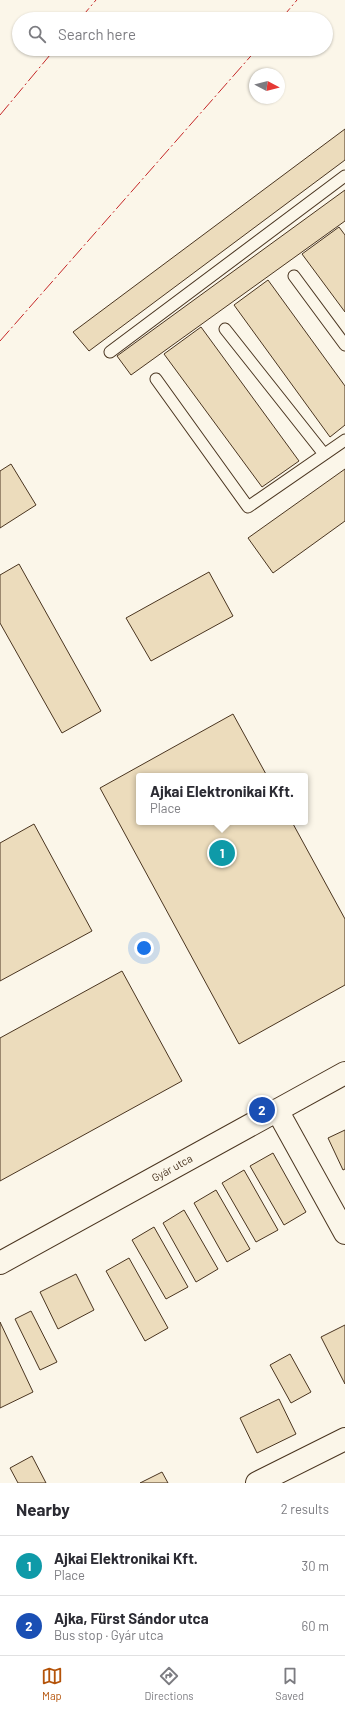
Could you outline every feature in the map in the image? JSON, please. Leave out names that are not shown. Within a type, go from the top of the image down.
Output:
[{"type":"street","name":"Gyár utca","points":[[0,1263],[345,1073]]},
{"type":"street","points":[[277,1110],[345,1233]]},
{"type":"street","points":[[257,1483],[345,1439]]},
{"type":"lane","points":[[110,352],[345,176]]},
{"type":"lane","points":[[294,276],[345,345]]},
{"type":"lane","points":[[225,329],[324,454]]},
{"type":"lane","points":[[156,378],[248,507],[345,440]]},
{"type":"building","points":[[345,129],[345,160],[89,351],[73,332]]},
{"type":"building","points":[[345,190],[345,221],[131,375],[117,356]]},
{"type":"building","points":[[339,227],[345,235],[345,312],[302,254]]},
{"type":"building","points":[[268,280],[345,386],[345,425],[330,437],[234,305]]},
{"type":"building","points":[[201,327],[299,461],[262,487],[164,354]]},
{"type":"building","points":[[11,464],[36,505],[0,528],[0,471]]},
{"type":"building","points":[[345,469],[345,521],[273,573],[248,538]]},
{"type":"building","points":[[19,564],[101,711],[62,733],[0,623],[0,575]]},
{"type":"building","points":[[209,572],[233,616],[151,661],[126,618]]},
{"type":"building","points":[[233,714],[265,773],[136,773],[136,825],[294,825],[345,919],[345,985],[239,1044],[100,788]]},
{"type":"building","points":[[34,824],[92,931],[0,981],[0,843]]},
{"type":"building","points":[[122,971],[182,1081],[0,1181],[0,1038]]},
{"type":"building","points":[[345,1130],[345,1169],[343,1170],[328,1138]]},
{"type":"building","points":[[273,1153],[306,1212],[284,1225],[250,1166]]},
{"type":"building","points":[[244,1170],[278,1230],[256,1242],[222,1183]]},
{"type":"building","points":[[216,1190],[250,1249],[227,1262],[194,1203]]},
{"type":"building","points":[[184,1210],[218,1269],[196,1282],[163,1223]]},
{"type":"building","points":[[154,1227],[188,1287],[166,1299],[132,1240]]},
{"type":"building","points":[[129,1258],[168,1328],[145,1341],[106,1271]]},
{"type":"building","points":[[76,1274],[94,1310],[58,1329],[40,1292]]},
{"type":"building","points":[[31,1311],[57,1362],[40,1370],[15,1319]]},
{"type":"building","points":[[0,1322],[33,1392],[0,1408]]},
{"type":"building","points":[[345,1325],[345,1384],[321,1337]]},
{"type":"building","points":[[290,1354],[311,1392],[291,1403],[270,1365]]},
{"type":"building","points":[[279,1399],[296,1434],[257,1453],[240,1418]]},
{"type":"building","points":[[32,1456],[46,1483],[18,1483],[10,1468]]},
{"type":"building","points":[[162,1472],[168,1483],[140,1483]]},
{"type":"power","points":[[86,12],[96,0]]},
{"type":"power","points":[[287,12],[297,0]]},
{"type":"power","points":[[0,115],[49,56]]},
{"type":"power","points":[[0,341],[251,56]]},
{"type":"place","name":"Ajkai Elektronikai Kft.","points":[[222,853]]},
{"type":"place","name":"Ajka, Fürst Sándor utca","points":[[262,1110]]}]
